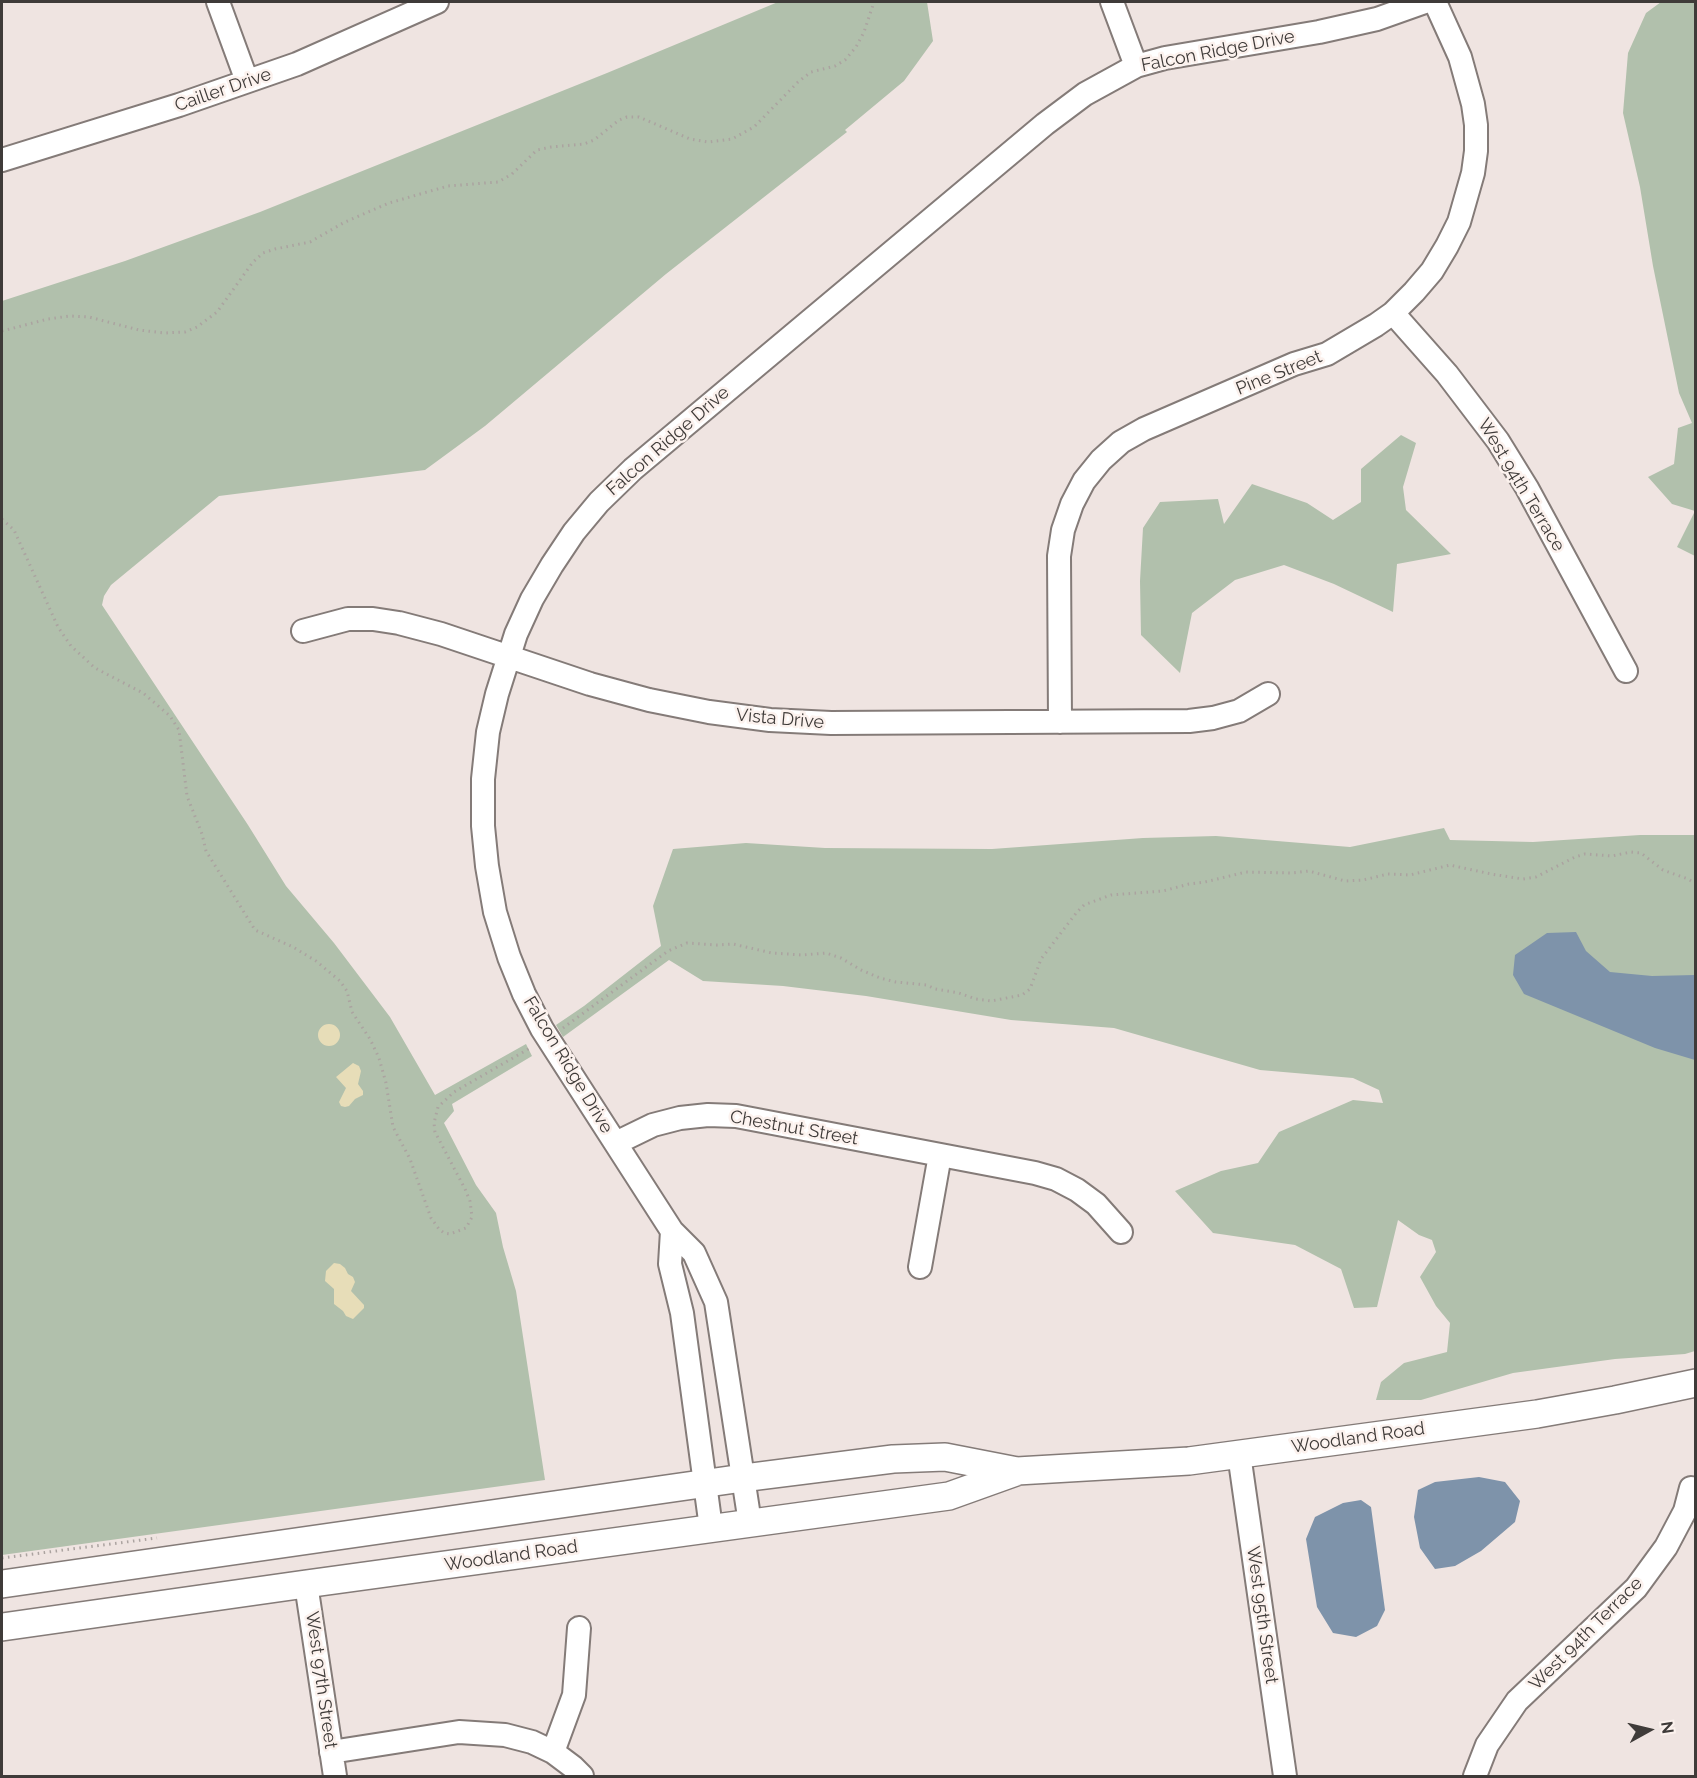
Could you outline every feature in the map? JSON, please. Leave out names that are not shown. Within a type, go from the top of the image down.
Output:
[{"type":"main road","name":"Woodland Road","points":[[2,1584],[743,1478],[893,1459],[945,1457],[1017,1471],[1149,1464],[1537,1414],[1695,1383]]},
{"type":"main road","name":"Woodland Road","points":[[2,1628],[949,1496],[1017,1471]]},
{"type":"street","points":[[218,2],[248,81]]},
{"type":"street","name":"Cailler Drive","points":[[2,160],[179,105],[297,64],[437,2]]},
{"type":"street","points":[[1112,2],[1136,66]]},
{"type":"street","name":"Falcon Ridge Drive","points":[[750,1523],[716,1302],[694,1253],[672,1231],[548,1037],[524,994],[509,957],[495,912],[483,826],[483,779],[496,694],[508,656],[532,599],[574,532],[599,502],[633,468],[1045,124],[1085,94],[1136,66],[1198,52],[1319,32],[1365,21],[1425,2]]},
{"type":"street","name":"Pine Street","points":[[1060,722],[1059,556],[1063,530],[1072,504],[1101,460],[1121,442],[1144,429],[1294,364],[1327,354],[1376,325],[1393,313],[1432,271],[1447,246],[1459,222],[1467,198],[1476,151],[1473,104],[1467,80],[1460,57],[1435,2]]},
{"type":"street","name":"West 94th Terrace","points":[[1393,313],[1447,374],[1498,441],[1527,488],[1626,671]]},
{"type":"street","name":"Vista Drive","points":[[303,632],[348,619],[373,619],[399,623],[441,634],[590,684],[649,700],[709,712],[770,720],[831,723],[1189,721],[1239,711],[1268,694]]},
{"type":"street","name":"Chestnut Street","points":[[616,1143],[652,1125],[680,1118],[736,1116],[1056,1179],[1077,1190],[1096,1204],[1121,1232]]},
{"type":"street","points":[[920,1267],[940,1155]]},
{"type":"street","points":[[672,1231],[670,1264],[682,1313],[711,1528]]},
{"type":"street","name":"West 95th Street","points":[[1239,1454],[1286,1776]]},
{"type":"street","name":"West 94th Terrace","points":[[1475,1776],[1487,1745],[1517,1701],[1636,1588],[1666,1547],[1685,1511],[1691,1488]]},
{"type":"street","name":"West 97th Street","points":[[306,1584],[335,1776]]},
{"type":"street","points":[[553,1752],[574,1695],[579,1628]]},
{"type":"street","points":[[331,1752],[459,1732],[475,1732],[505,1735],[532,1742],[553,1752],[582,1776]]},
{"type":"path","points":[[2,331],[48,319],[70,316],[88,317],[139,330],[164,333],[185,332],[197,327],[217,312],[253,262],[263,254],[281,247],[310,242],[345,222],[389,203],[448,186],[498,182],[512,174],[537,150],[584,144],[594,140],[619,120],[627,117],[639,117],[690,139],[708,142],[723,141],[741,135],[766,116],[798,82],[811,72],[835,66],[845,60],[856,47],[864,32],[874,2]]},
{"type":"path","points":[[2,519],[14,531],[58,627],[71,646],[95,668],[143,693],[170,716],[179,730],[187,796],[202,834],[206,852],[255,930],[293,947],[316,961],[340,981],[347,991],[352,1012],[370,1039],[379,1058],[386,1083],[393,1127],[410,1159],[431,1218],[444,1233],[450,1234],[466,1228],[472,1217],[470,1201],[465,1189],[435,1132],[434,1123],[438,1107],[454,1092],[585,1013],[668,951],[687,943],[733,944],[772,953],[802,955],[826,953],[880,978],[927,985],[935,989],[991,1001],[1022,995],[1030,989],[1041,959],[1084,905],[1111,896],[1163,891],[1246,872],[1309,871],[1345,881],[1363,880],[1388,874],[1410,875],[1450,865],[1523,879],[1536,877],[1585,854],[1612,856],[1631,852],[1641,853],[1663,870],[1695,884]]},
{"type":"green space","points":[[778,2],[927,2],[933,41],[904,81],[845,130],[847,132],[666,274],[485,426],[425,470],[219,496],[111,585],[104,596],[102,605],[286,886],[334,943],[390,1017],[435,1095],[526,1044],[532,1056],[452,1104],[454,1111],[444,1123],[476,1185],[496,1213],[516,1291],[545,1480],[2,1555],[2,301],[125,261],[260,212]]},
{"type":"green space","points":[[1661,2],[1695,2],[1695,511],[1672,504],[1648,477],[1674,464],[1678,428],[1692,423],[1679,393],[1653,266],[1640,187],[1623,113],[1628,53],[1646,13]]},
{"type":"green space","points":[[1401,435],[1416,443],[1403,487],[1406,510],[1451,554],[1397,564],[1393,612],[1334,584],[1284,565],[1235,580],[1192,613],[1180,673],[1141,635],[1140,581],[1143,528],[1160,502],[1218,499],[1224,524],[1252,484],[1307,503],[1333,520],[1361,502],[1361,469]]},
{"type":"green space","points":[[1695,511],[1695,556],[1677,547]]},
{"type":"green space","points":[[1444,828],[1450,840],[1533,842],[1640,835],[1695,835],[1695,1351],[1513,1373],[1421,1400],[1376,1400],[1381,1382],[1404,1363],[1447,1352],[1450,1323],[1436,1306],[1420,1277],[1436,1252],[1432,1240],[1419,1235],[1398,1220],[1377,1307],[1354,1308],[1341,1269],[1295,1245],[1213,1233],[1175,1191],[1221,1171],[1258,1163],[1279,1132],[1353,1100],[1383,1103],[1379,1090],[1353,1078],[1260,1070],[1114,1028],[1011,1020],[866,996],[783,986],[703,981],[669,960],[563,1037],[556,1025],[661,946],[653,906],[673,849],[746,843],[825,848],[992,849],[1143,838],[1216,836],[1350,847]]},
{"type":"sand","points":[[329,1024],[339,1031],[340,1035],[333,1045],[329,1046],[319,1039],[318,1035],[325,1025]]},
{"type":"sand","points":[[353,1063],[359,1066],[361,1071],[358,1084],[363,1095],[345,1107],[339,1102],[346,1088],[336,1077]]},
{"type":"sand","points":[[334,1263],[340,1264],[353,1277],[355,1282],[351,1291],[364,1305],[364,1308],[353,1319],[346,1316],[334,1304],[334,1289],[325,1281],[326,1271]]},
{"type":"water","points":[[1576,932],[1586,951],[1610,972],[1652,976],[1695,975],[1695,1060],[1655,1048],[1524,994],[1513,975],[1515,955],[1547,933]]},
{"type":"water","points":[[1479,1477],[1505,1482],[1520,1501],[1515,1522],[1481,1551],[1455,1566],[1435,1569],[1420,1548],[1414,1517],[1418,1490],[1435,1482]]},
{"type":"water","points":[[1361,1500],[1371,1507],[1385,1610],[1377,1626],[1356,1637],[1333,1633],[1317,1607],[1306,1539],[1315,1517],[1343,1503]]}]
